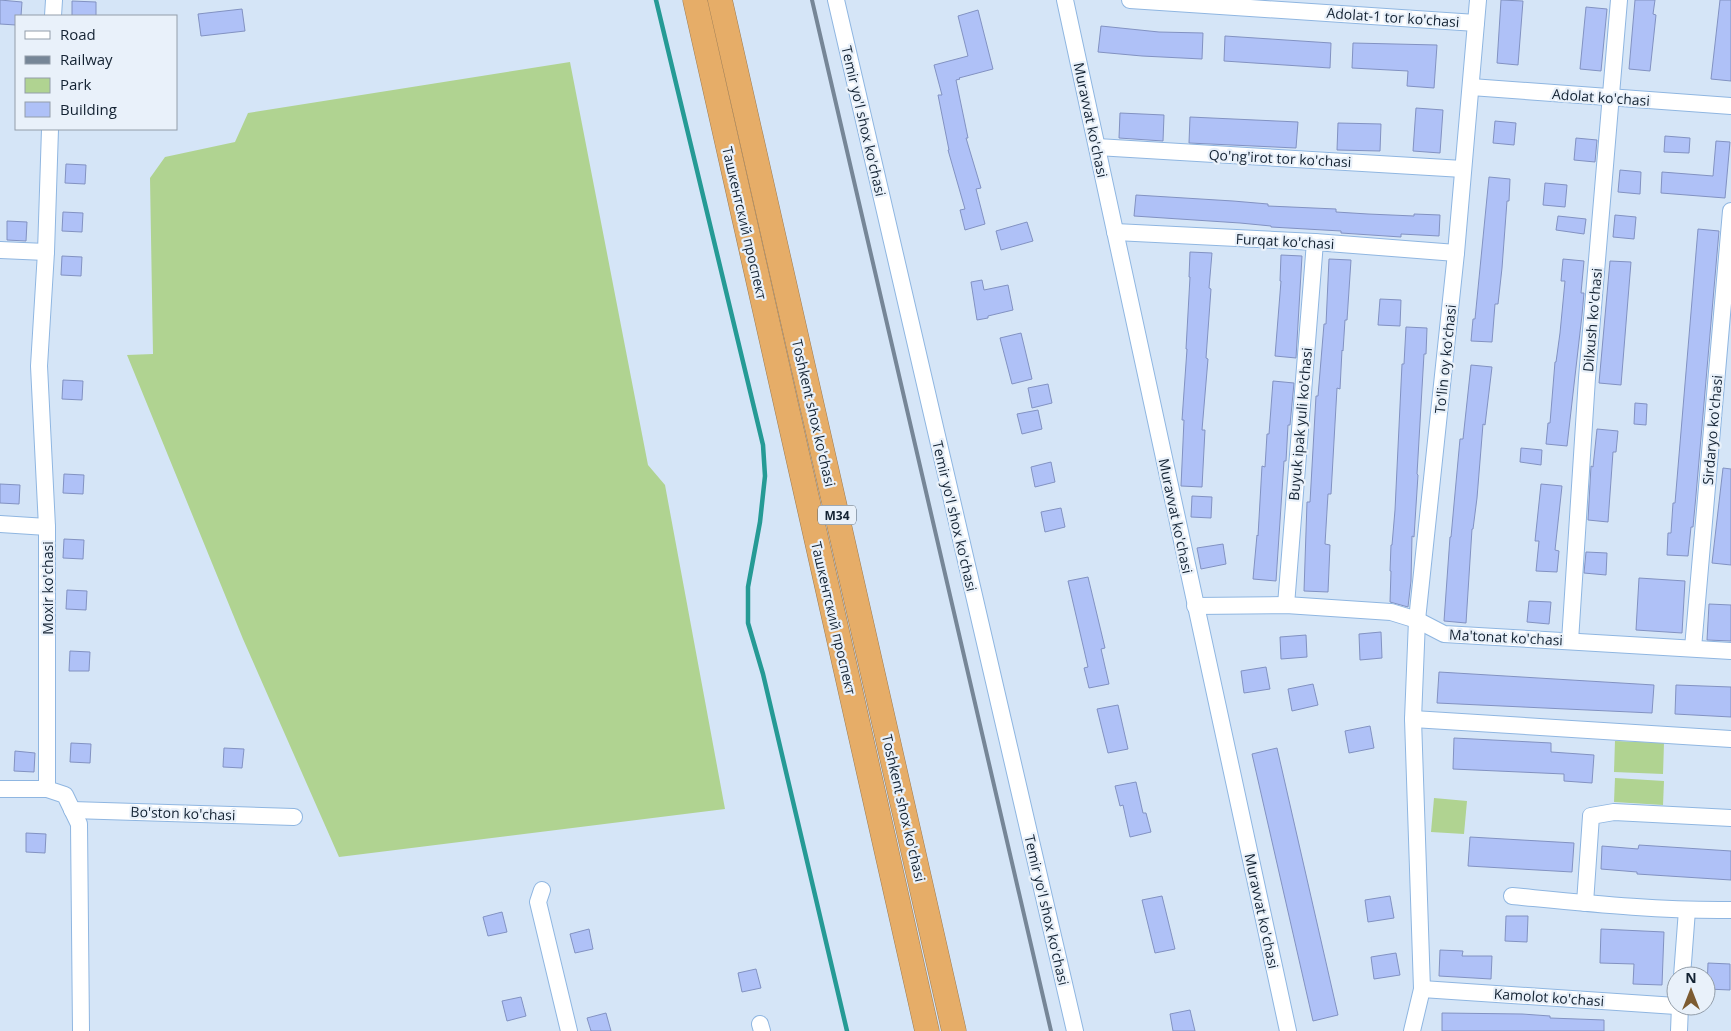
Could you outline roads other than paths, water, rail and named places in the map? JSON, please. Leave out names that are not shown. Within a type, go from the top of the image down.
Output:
[{"type":"highway","name":"Ташкентский проспект","points":[[695,0],[928,1031]]},
{"type":"highway","name":"Toshkent shox ko'chasi","points":[[720,0],[954,1031]]},
{"type":"street","points":[[54,0],[54,15]]},
{"type":"street","name":"Temir yo'l shox ko'chasi","points":[[836,0],[1075,1031]]},
{"type":"street","name":"Muravvat ko'chasi","points":[[1066,0],[1288,1031]]},
{"type":"street","name":"Adolat-1 tor ko'chasi","points":[[1130,0],[1476,23]]},
{"type":"street","name":"To'lin oy ko'chasi","points":[[1412,1031],[1422,989],[1413,718],[1417,620],[1456,253],[1478,0]]},
{"type":"street","name":"Dilxush ko'chasi","points":[[1570,641],[1587,378],[1619,0]]},
{"type":"street","name":"Adolat ko'chasi","points":[[1471,88],[1731,106]]},
{"type":"street","name":"Moxir ko'chasi","points":[[47,789],[47,526],[39,366],[46,252],[50,130]]},
{"type":"street","name":"Qo'ng'irot tor ko'chasi","points":[[1097,147],[1463,169]]},
{"type":"street","name":"Sirdaryo ko'chasi","points":[[1693,648],[1731,211]]},
{"type":"street","name":"Furqat ko'chasi","points":[[1115,232],[1315,242],[1456,253]]},
{"type":"street","name":"Buyuk ipak yuli ko'chasi","points":[[1286,605],[1315,242]]},
{"type":"street","points":[[0,250],[46,252]]},
{"type":"street","points":[[0,524],[47,526]]},
{"type":"street","name":"Ma'tonat ko'chasi","points":[[1195,606],[1286,605],[1391,612],[1417,620],[1444,634],[1731,651]]},
{"type":"street","points":[[1413,718],[1731,739]]},
{"type":"street","points":[[0,789],[47,789],[64,795],[79,824],[81,1031]]},
{"type":"street","name":"Bo'ston ko'chasi","points":[[72,810],[294,817]]},
{"type":"street","points":[[1585,903],[1591,816],[1614,812],[1731,818]]},
{"type":"street","points":[[542,890],[538,902],[568,1031]]},
{"type":"street","points":[[1512,896],[1687,910],[1731,910]]},
{"type":"street","points":[[1683,966],[1687,910]]},
{"type":"street","name":"Kamolot ko'chasi","points":[[1422,989],[1666,1005]]},
{"type":"street","points":[[1680,1016],[1680,1031]]},
{"type":"waterway","points":[[656,0],[763,445],[765,476],[760,522],[748,587],[748,623],[763,674],[847,1031]]},
{"type":"railway","points":[[812,0],[1051,1031]]}]
